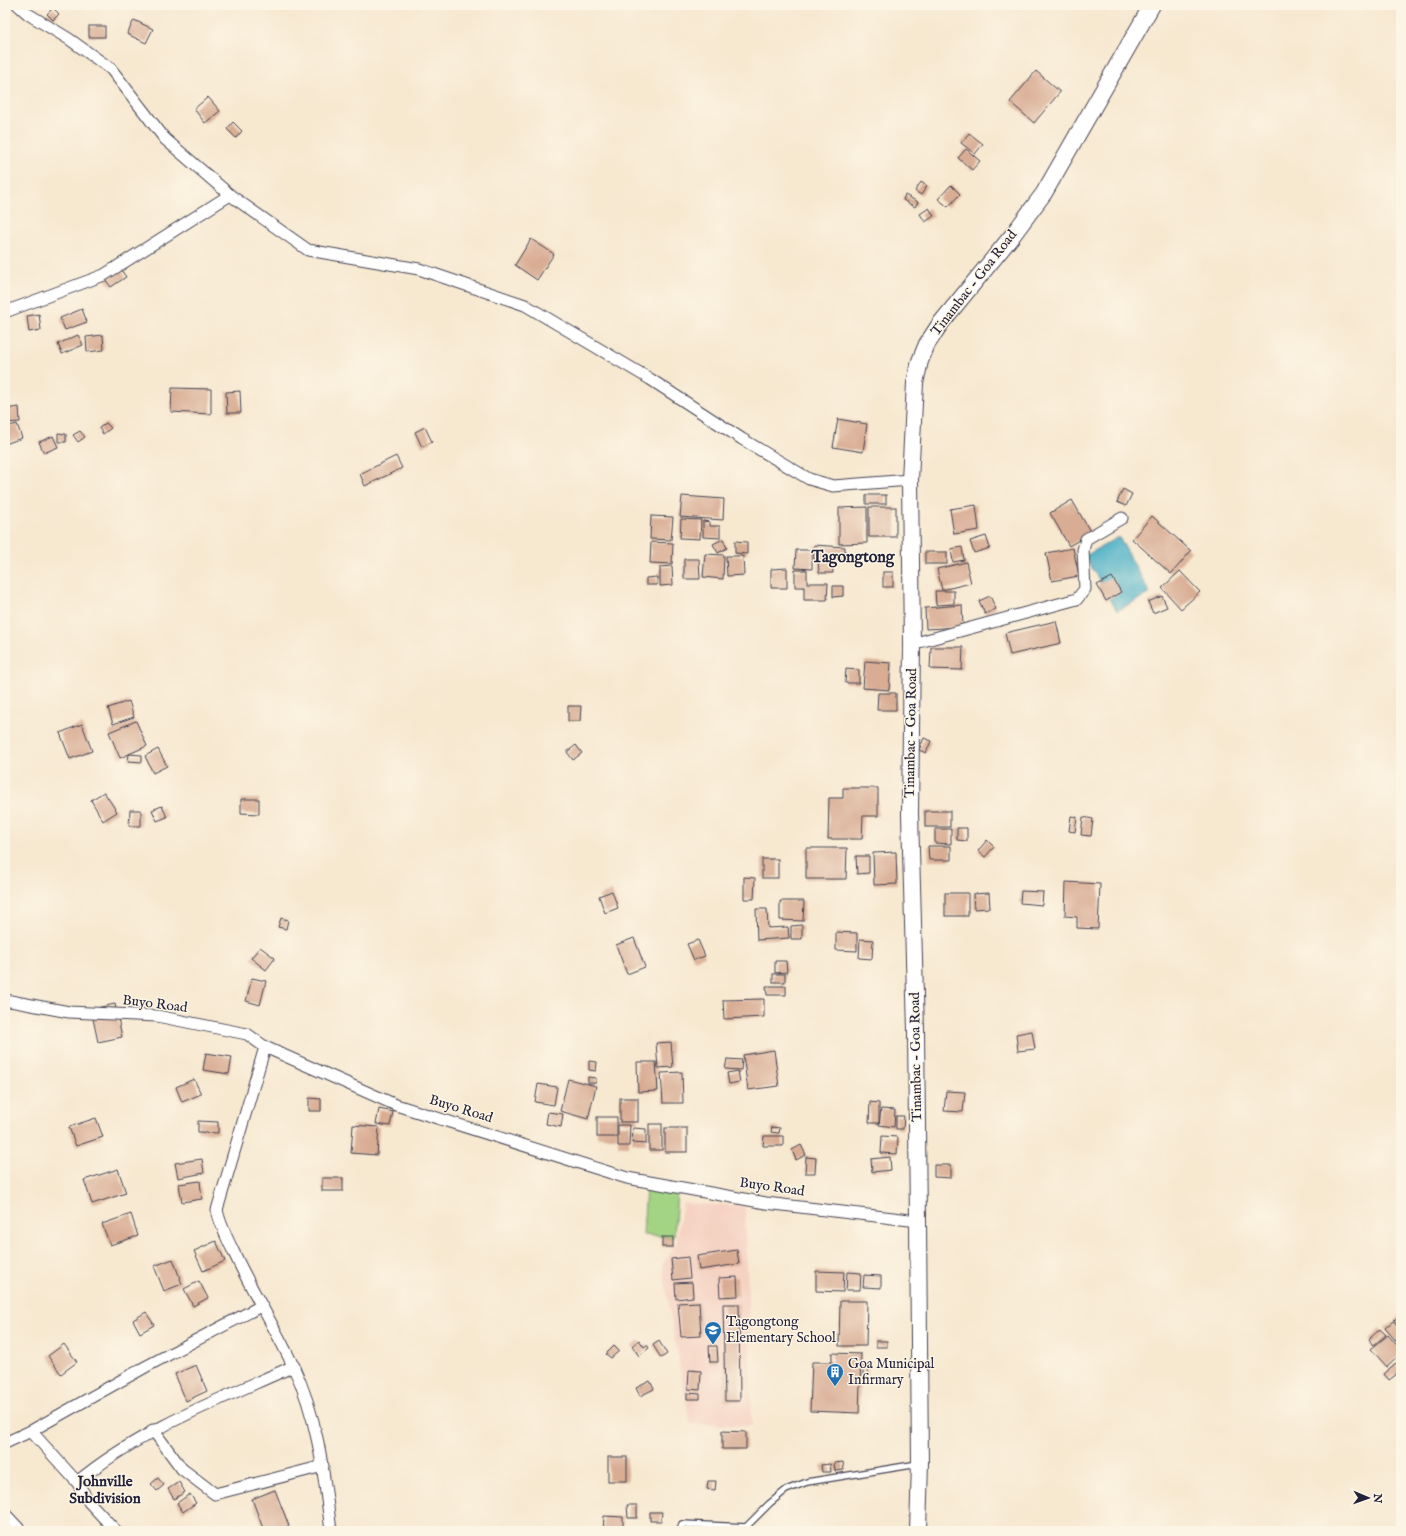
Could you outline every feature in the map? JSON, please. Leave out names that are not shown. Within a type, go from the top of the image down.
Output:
[{"type":"main road","name":"Tinambac - Goa Road","points":[[918,1531],[920,1463],[916,1031],[910,814],[912,644],[910,480],[916,383],[920,361],[927,344],[940,324],[1012,236],[1044,193],[1152,5]]},
{"type":"street","points":[[18,5],[28,14],[69,39],[111,69],[165,139],[230,195],[308,250],[419,268],[525,305],[650,379],[742,439],[809,480],[833,486],[910,480]]},
{"type":"street","points":[[5,312],[104,274],[230,195]]},
{"type":"street","points":[[912,644],[1077,599],[1085,589],[1083,550],[1086,539],[1122,518]]},
{"type":"street","name":"Buyo Road","points":[[5,1000],[69,1012],[157,1016],[247,1034],[265,1047],[396,1105],[627,1178],[766,1203],[918,1221]]},
{"type":"street","points":[[265,1047],[217,1210],[221,1226],[261,1306],[294,1366],[313,1418],[322,1466],[331,1531]]},
{"type":"street","points":[[5,1443],[31,1431],[147,1366],[261,1306]]},
{"type":"street","points":[[77,1482],[95,1467],[152,1430],[294,1366]]},
{"type":"street","points":[[152,1430],[182,1469],[215,1494],[322,1466]]},
{"type":"street","points":[[31,1431],[77,1482],[89,1502],[116,1531]]},
{"type":"street","points":[[5,1514],[21,1531]]},
{"type":"lane","points":[[680,1531],[682,1524],[746,1529],[769,1504],[786,1490],[806,1482],[920,1463]]},
{"type":"shaded area","name":"Tagongtong Elementary School","points":[[683,1203],[745,1206],[752,1426],[690,1424],[662,1265],[676,1244]]},
{"type":"green space","points":[[646,1187],[677,1189],[674,1237],[643,1235]]},
{"type":"water","points":[[1119,537],[1150,593],[1117,611],[1085,556]]},
{"type":"building","points":[[53,8],[59,14],[53,20],[47,14]]},
{"type":"building","points":[[134,20],[153,29],[146,43],[127,34]]},
{"type":"building","points":[[89,26],[105,26],[105,37],[89,37]]},
{"type":"building","points":[[1036,71],[1060,92],[1034,123],[1010,102]]},
{"type":"building","points":[[208,97],[220,111],[205,123],[194,109]]},
{"type":"building","points":[[233,122],[242,131],[236,138],[227,129]]},
{"type":"building","points":[[969,133],[983,144],[975,154],[961,143]]},
{"type":"building","points":[[966,149],[980,161],[972,170],[958,158]]},
{"type":"building","points":[[921,182],[927,186],[921,195],[915,191]]},
{"type":"building","points":[[951,185],[960,194],[948,207],[938,199]]},
{"type":"building","points":[[905,195],[918,202],[915,207],[903,200]]},
{"type":"building","points":[[929,208],[934,216],[925,222],[920,214]]},
{"type":"building","points":[[531,239],[554,254],[537,280],[515,265]]},
{"type":"building","points":[[119,267],[126,277],[111,287],[104,278]]},
{"type":"building","points":[[82,309],[87,322],[65,330],[60,318]]},
{"type":"building","points":[[39,314],[41,330],[29,332],[27,316]]},
{"type":"building","points":[[78,335],[83,345],[62,354],[58,344]]},
{"type":"building","points":[[103,335],[104,350],[87,352],[86,337]]},
{"type":"building","points":[[172,388],[211,389],[211,414],[171,412]]},
{"type":"building","points":[[240,391],[241,413],[227,413],[226,392]]},
{"type":"building","points":[[19,407],[20,422],[5,423],[5,409]]},
{"type":"building","points":[[838,419],[867,424],[863,452],[833,447]]},
{"type":"building","points":[[106,423],[111,428],[103,434],[99,428]]},
{"type":"building","points":[[17,424],[22,438],[5,444],[5,427]]},
{"type":"building","points":[[425,427],[432,442],[422,447],[415,432]]},
{"type":"building","points":[[80,431],[85,437],[78,442],[73,435]]},
{"type":"building","points":[[58,433],[66,434],[66,442],[58,442]]},
{"type":"building","points":[[53,436],[58,447],[44,453],[39,442]]},
{"type":"building","points":[[396,456],[402,468],[365,486],[360,474]]},
{"type":"building","points":[[1123,489],[1132,494],[1126,506],[1117,502]]},
{"type":"building","points":[[866,495],[886,495],[886,504],[866,504]]},
{"type":"building","points":[[682,496],[724,499],[723,520],[680,517]]},
{"type":"building","points":[[1072,500],[1091,533],[1069,546],[1050,513]]},
{"type":"building","points":[[976,505],[979,530],[954,534],[950,509]]},
{"type":"building","points":[[867,507],[867,543],[839,544],[839,508]]},
{"type":"building","points":[[869,507],[896,507],[896,537],[869,537]]},
{"type":"building","points":[[651,516],[673,517],[671,540],[650,539]]},
{"type":"building","points":[[1152,516],[1191,551],[1171,574],[1132,539]]},
{"type":"building","points":[[681,519],[701,520],[700,539],[680,538]]},
{"type":"building","points":[[703,521],[710,522],[710,526],[720,526],[720,538],[703,537]]},
{"type":"building","points":[[986,536],[990,548],[974,553],[970,541]]},
{"type":"building","points":[[723,539],[727,548],[718,553],[713,544]]},
{"type":"building","points":[[735,541],[747,542],[747,554],[735,553]]},
{"type":"building","points":[[651,542],[673,543],[672,564],[650,563]]},
{"type":"building","points":[[814,545],[845,547],[844,560],[832,559],[833,573],[819,573],[818,559],[814,559]]},
{"type":"building","points":[[962,547],[964,560],[953,562],[951,549]]},
{"type":"building","points":[[1073,548],[1079,576],[1052,581],[1046,553]]},
{"type":"building","points":[[796,550],[812,550],[812,569],[795,568]]},
{"type":"building","points":[[925,552],[947,552],[947,564],[925,564]]},
{"type":"building","points":[[705,554],[724,555],[723,579],[703,577]]},
{"type":"building","points":[[726,556],[743,556],[744,575],[727,576]]},
{"type":"building","points":[[684,559],[699,559],[700,579],[684,579]]},
{"type":"building","points":[[966,562],[971,583],[942,590],[937,569]]},
{"type":"building","points":[[672,566],[673,585],[660,586],[660,567]]},
{"type":"building","points":[[787,568],[787,588],[771,588],[771,569]]},
{"type":"building","points":[[795,570],[807,570],[807,583],[828,583],[827,600],[804,600],[804,587],[795,587]]},
{"type":"building","points":[[1180,571],[1200,592],[1181,609],[1162,588]]},
{"type":"building","points":[[883,572],[893,572],[893,587],[883,587]]},
{"type":"building","points":[[657,577],[657,585],[646,585],[646,578]]},
{"type":"building","points":[[1112,577],[1121,592],[1106,601],[1097,585]]},
{"type":"building","points":[[833,586],[843,586],[843,596],[833,597]]},
{"type":"building","points":[[935,591],[954,591],[954,604],[936,605]]},
{"type":"building","points":[[990,596],[996,609],[985,614],[979,601]]},
{"type":"building","points":[[1162,596],[1167,607],[1153,613],[1148,602]]},
{"type":"building","points":[[962,605],[963,627],[926,629],[925,608]]},
{"type":"building","points":[[1056,621],[1061,643],[1010,655],[1005,633]]},
{"type":"building","points":[[931,647],[963,647],[962,670],[930,669]]},
{"type":"building","points":[[865,661],[891,663],[889,690],[863,688]]},
{"type":"building","points":[[846,669],[859,670],[859,683],[845,683]]},
{"type":"building","points":[[878,693],[896,693],[896,710],[877,710]]},
{"type":"building","points":[[129,701],[134,717],[113,724],[108,708]]},
{"type":"building","points":[[568,706],[581,706],[580,721],[568,721]]},
{"type":"building","points":[[136,721],[147,746],[120,758],[109,732]]},
{"type":"building","points":[[82,724],[92,751],[70,759],[60,733]]},
{"type":"building","points":[[924,738],[931,741],[926,753],[919,750]]},
{"type":"building","points":[[576,745],[582,753],[573,760],[567,752]]},
{"type":"building","points":[[158,749],[167,766],[153,773],[145,756]]},
{"type":"building","points":[[129,754],[142,755],[142,762],[128,761]]},
{"type":"building","points":[[843,788],[878,788],[878,816],[863,816],[862,839],[828,839],[829,798],[843,798]]},
{"type":"building","points":[[104,792],[117,812],[103,821],[91,800]]},
{"type":"building","points":[[241,799],[259,799],[259,814],[241,813]]},
{"type":"building","points":[[162,806],[167,817],[157,821],[152,810]]},
{"type":"building","points":[[130,810],[141,810],[141,826],[129,826]]},
{"type":"building","points":[[925,811],[950,811],[950,827],[925,827]]},
{"type":"building","points":[[1071,816],[1077,817],[1075,832],[1069,831]]},
{"type":"building","points":[[1083,817],[1093,819],[1091,836],[1081,835]]},
{"type":"building","points":[[957,828],[967,828],[967,841],[957,840]]},
{"type":"building","points":[[935,829],[951,829],[951,844],[935,843]]},
{"type":"building","points":[[987,840],[994,847],[985,857],[978,851]]},
{"type":"building","points":[[928,846],[951,846],[951,860],[929,860]]},
{"type":"building","points":[[806,848],[847,848],[846,879],[806,879]]},
{"type":"building","points":[[896,852],[897,884],[874,885],[873,853]]},
{"type":"building","points":[[856,856],[869,856],[869,873],[857,874]]},
{"type":"building","points":[[762,859],[778,859],[778,878],[762,878]]},
{"type":"building","points":[[744,877],[755,878],[754,899],[744,899]]},
{"type":"building","points":[[1066,882],[1100,884],[1098,929],[1077,928],[1077,917],[1065,916]]},
{"type":"building","points":[[612,891],[618,908],[605,913],[599,896]]},
{"type":"building","points":[[1021,891],[1043,892],[1042,905],[1020,903]]},
{"type":"building","points":[[945,893],[968,893],[968,916],[945,916]]},
{"type":"building","points":[[989,893],[990,908],[974,909],[973,894]]},
{"type":"building","points":[[780,901],[804,901],[803,921],[780,920]]},
{"type":"building","points":[[756,909],[767,909],[768,928],[788,927],[789,938],[757,940]]},
{"type":"building","points":[[281,918],[288,920],[286,929],[278,927]]},
{"type":"building","points":[[802,925],[802,939],[791,939],[791,926]]},
{"type":"building","points":[[836,932],[857,933],[857,951],[836,950]]},
{"type":"building","points":[[634,938],[645,967],[627,974],[616,945]]},
{"type":"building","points":[[860,939],[873,940],[872,959],[859,958]]},
{"type":"building","points":[[698,940],[705,956],[694,960],[687,944]]},
{"type":"building","points":[[260,947],[275,958],[266,970],[251,958]]},
{"type":"building","points":[[775,961],[786,961],[787,972],[775,973]]},
{"type":"building","points":[[773,974],[785,974],[785,982],[773,982]]},
{"type":"building","points":[[252,978],[266,981],[260,1005],[246,1001]]},
{"type":"building","points":[[766,986],[786,986],[786,995],[767,995]]},
{"type":"building","points":[[764,999],[764,1017],[724,1019],[723,1000]]},
{"type":"building","points":[[115,1004],[122,1037],[98,1042],[91,1009]]},
{"type":"building","points":[[1032,1031],[1035,1049],[1018,1051],[1016,1034]]},
{"type":"building","points":[[671,1042],[673,1067],[658,1068],[656,1043]]},
{"type":"building","points":[[774,1050],[779,1086],[748,1090],[743,1055]]},
{"type":"building","points":[[206,1053],[232,1057],[229,1074],[203,1070]]},
{"type":"building","points":[[727,1059],[742,1060],[741,1070],[725,1069]]},
{"type":"building","points":[[589,1061],[597,1062],[596,1071],[589,1070]]},
{"type":"building","points":[[637,1062],[656,1062],[658,1091],[638,1092]]},
{"type":"building","points":[[738,1071],[740,1082],[729,1084],[727,1073]]},
{"type":"building","points":[[682,1072],[683,1103],[663,1103],[661,1073]]},
{"type":"building","points":[[588,1077],[596,1078],[596,1083],[588,1083]]},
{"type":"building","points":[[194,1079],[201,1094],[182,1102],[176,1087]]},
{"type":"building","points":[[568,1079],[596,1086],[588,1119],[560,1111]]},
{"type":"building","points":[[538,1084],[557,1087],[554,1105],[535,1102]]},
{"type":"building","points":[[946,1091],[965,1092],[963,1112],[944,1111]]},
{"type":"building","points":[[309,1098],[321,1099],[321,1111],[309,1111]]},
{"type":"building","points":[[620,1098],[638,1098],[638,1122],[620,1122]]},
{"type":"building","points":[[870,1102],[879,1103],[879,1123],[869,1123]]},
{"type":"building","points":[[379,1109],[393,1112],[390,1126],[376,1124]]},
{"type":"building","points":[[881,1109],[895,1110],[894,1127],[879,1125]]},
{"type":"building","points":[[548,1112],[563,1114],[561,1127],[546,1124]]},
{"type":"building","points":[[896,1116],[904,1116],[903,1129],[896,1129]]},
{"type":"building","points":[[597,1117],[617,1117],[617,1137],[597,1137]]},
{"type":"building","points":[[96,1118],[103,1137],[76,1146],[69,1127]]},
{"type":"building","points":[[198,1121],[218,1122],[218,1133],[198,1132]]},
{"type":"building","points":[[649,1124],[662,1124],[662,1150],[649,1150]]},
{"type":"building","points":[[353,1125],[379,1127],[377,1155],[351,1153]]},
{"type":"building","points":[[618,1125],[630,1125],[629,1146],[618,1146]]},
{"type":"building","points":[[772,1127],[780,1128],[779,1133],[771,1132]]},
{"type":"building","points":[[633,1128],[646,1129],[646,1144],[632,1143]]},
{"type":"building","points":[[665,1128],[687,1128],[687,1152],[665,1152]]},
{"type":"building","points":[[764,1136],[783,1136],[783,1146],[763,1146]]},
{"type":"building","points":[[882,1136],[898,1137],[897,1154],[881,1153]]},
{"type":"building","points":[[801,1145],[806,1155],[796,1160],[792,1150]]},
{"type":"building","points":[[806,1157],[816,1158],[815,1173],[805,1173]]},
{"type":"building","points":[[890,1157],[891,1170],[872,1172],[871,1159]]},
{"type":"building","points":[[202,1159],[204,1173],[178,1178],[175,1163]]},
{"type":"building","points":[[934,1165],[951,1165],[951,1178],[934,1177]]},
{"type":"building","points":[[118,1169],[126,1193],[92,1204],[84,1180]]},
{"type":"building","points":[[322,1178],[343,1178],[343,1191],[322,1191]]},
{"type":"building","points":[[200,1181],[202,1199],[182,1202],[179,1184]]},
{"type":"building","points":[[131,1214],[138,1236],[110,1245],[102,1224]]},
{"type":"building","points":[[662,1237],[673,1237],[673,1247],[662,1247]]},
{"type":"building","points":[[216,1241],[225,1261],[203,1271],[194,1251]]},
{"type":"building","points":[[737,1250],[739,1264],[699,1270],[697,1256]]},
{"type":"building","points":[[688,1257],[690,1278],[673,1280],[671,1259]]},
{"type":"building","points":[[173,1259],[182,1284],[164,1291],[154,1266]]},
{"type":"building","points":[[816,1271],[844,1272],[843,1292],[816,1291]]},
{"type":"building","points":[[847,1272],[861,1273],[860,1290],[846,1290]]},
{"type":"building","points":[[864,1275],[881,1276],[881,1288],[863,1287]]},
{"type":"building","points":[[737,1277],[738,1296],[720,1297],[719,1278]]},
{"type":"building","points":[[199,1281],[208,1298],[193,1306],[184,1289]]},
{"type":"building","points":[[692,1282],[693,1297],[676,1299],[675,1283]]},
{"type":"building","points":[[840,1301],[867,1301],[866,1346],[839,1346]]},
{"type":"building","points":[[699,1302],[701,1336],[681,1337],[678,1303]]},
{"type":"building","points":[[723,1304],[739,1304],[740,1401],[725,1401]]},
{"type":"building","points":[[146,1312],[154,1325],[140,1333],[133,1320]]},
{"type":"building","points":[[1401,1314],[1401,1327],[1394,1320]]},
{"type":"building","points":[[1393,1321],[1401,1330],[1401,1347],[1385,1328]]},
{"type":"building","points":[[1380,1329],[1386,1335],[1374,1345],[1369,1339]]},
{"type":"building","points":[[1388,1335],[1401,1350],[1401,1354],[1387,1367],[1371,1349]]},
{"type":"building","points":[[639,1340],[644,1347],[647,1345],[649,1348],[639,1356],[632,1346]]},
{"type":"building","points":[[659,1341],[667,1354],[661,1358],[653,1345]]},
{"type":"building","points":[[876,1341],[887,1341],[887,1347],[876,1347]]},
{"type":"building","points":[[64,1344],[77,1362],[61,1374],[48,1356]]},
{"type":"building","points":[[614,1346],[619,1351],[611,1358],[606,1354]]},
{"type":"building","points":[[709,1346],[717,1346],[718,1362],[710,1362]]},
{"type":"building","name":"Goa Municipal Infirmary","points":[[832,1353],[861,1354],[859,1413],[810,1411],[812,1362],[832,1362]]},
{"type":"building","points":[[1396,1364],[1401,1371],[1389,1380],[1384,1374]]},
{"type":"building","points":[[196,1365],[207,1391],[186,1401],[175,1374]]},
{"type":"building","points":[[863,1365],[868,1365],[868,1377],[863,1377]]},
{"type":"building","points":[[689,1370],[701,1371],[700,1390],[688,1389]]},
{"type":"building","points":[[650,1381],[654,1389],[640,1396],[636,1388]]},
{"type":"building","points":[[687,1393],[700,1394],[700,1399],[687,1399]]},
{"type":"building","points":[[722,1431],[746,1432],[746,1449],[722,1449]]},
{"type":"building","points":[[608,1457],[627,1457],[627,1481],[608,1481]]},
{"type":"building","points":[[843,1462],[844,1470],[835,1471],[834,1463]]},
{"type":"building","points":[[830,1464],[831,1472],[822,1472],[821,1465]]},
{"type":"building","points":[[158,1478],[164,1485],[157,1491],[151,1484]]},
{"type":"building","points":[[708,1481],[716,1481],[715,1490],[707,1489]]},
{"type":"building","points":[[179,1482],[185,1492],[174,1499],[168,1489]]},
{"type":"building","points":[[275,1490],[289,1526],[278,1531],[264,1531],[252,1499]]},
{"type":"building","points":[[190,1494],[196,1503],[183,1512],[177,1503]]},
{"type":"building","points":[[627,1505],[637,1505],[637,1518],[628,1518]]},
{"type":"building","points":[[650,1512],[662,1512],[661,1521],[650,1521]]},
{"type":"building","points":[[604,1516],[623,1517],[623,1531],[603,1531]]},
{"type":"place","name":"Tagongtong Elementary School","points":[[713,1345]]},
{"type":"place","name":"Goa Municipal Infirmary","points":[[835,1387]]},
{"type":"district","name":"Tagongtong","points":[[853,558]]},
{"type":"district","name":"Johnville Subdivision","points":[[105,1490]]}]
